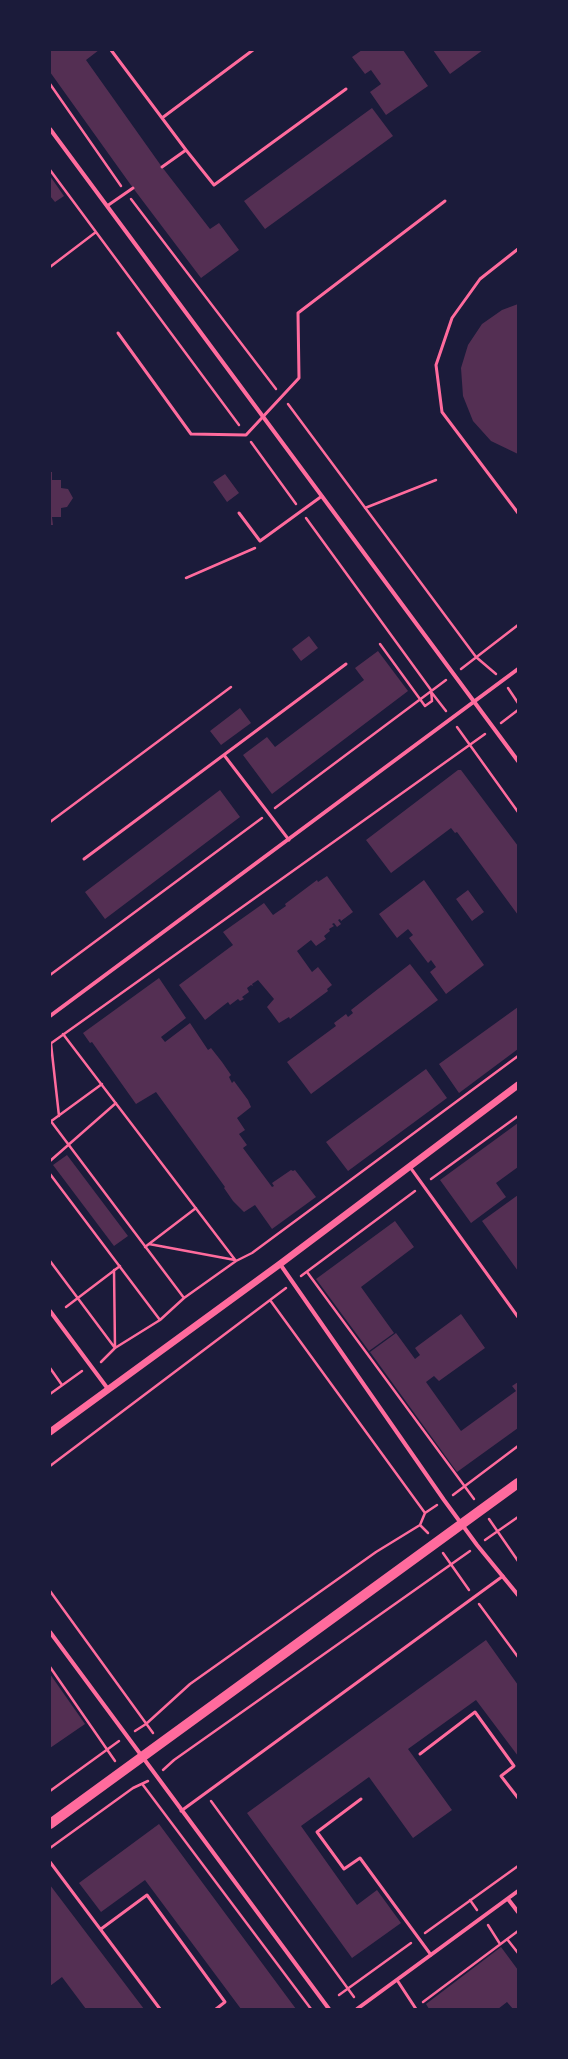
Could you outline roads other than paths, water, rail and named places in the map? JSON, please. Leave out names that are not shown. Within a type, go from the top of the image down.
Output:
[{"type":"main road","points":[[50,1824],[483,1510],[518,1483]]},
{"type":"street","points":[[50,129],[518,761]]},
{"type":"street","points":[[50,1016],[475,703],[518,669]]},
{"type":"street","points":[[50,1432],[280,1264],[518,1085]]},
{"type":"street","points":[[280,1264],[444,1500],[477,1545],[518,1595]]},
{"type":"street","points":[[50,1311],[108,1389]]},
{"type":"street","points":[[50,1632],[329,2009]]},
{"type":"street","points":[[357,2009],[518,1891]]},
{"type":"street","points":[[508,1899],[518,1912]]},
{"type":"lane","points":[[111,50],[214,185],[346,89]]},
{"type":"lane","points":[[162,118],[253,50]]},
{"type":"lane","points":[[162,167],[186,150]]},
{"type":"lane","points":[[107,206],[133,188]]},
{"type":"lane","points":[[118,333],[191,434],[246,435],[299,378],[298,313],[445,201]]},
{"type":"lane","points":[[518,249],[480,279],[452,318],[436,365],[442,412],[518,513]]},
{"type":"lane","points":[[239,512],[260,541],[322,496]]},
{"type":"lane","points":[[84,859],[346,664]]},
{"type":"lane","points":[[224,755],[289,840]]},
{"type":"lane","points":[[410,1167],[518,1317]]},
{"type":"lane","points":[[181,1811],[503,1575]]},
{"type":"lane","points":[[420,1754],[475,1712],[514,1766],[501,1776],[518,1798]]},
{"type":"lane","points":[[361,1799],[317,1832],[344,1869],[360,1858],[430,1955]]},
{"type":"lane","points":[[50,1862],[160,2009]]},
{"type":"lane","points":[[101,1929],[147,1895],[225,2002],[216,2009]]},
{"type":"lane","points":[[397,1980],[415,2008]]}]
